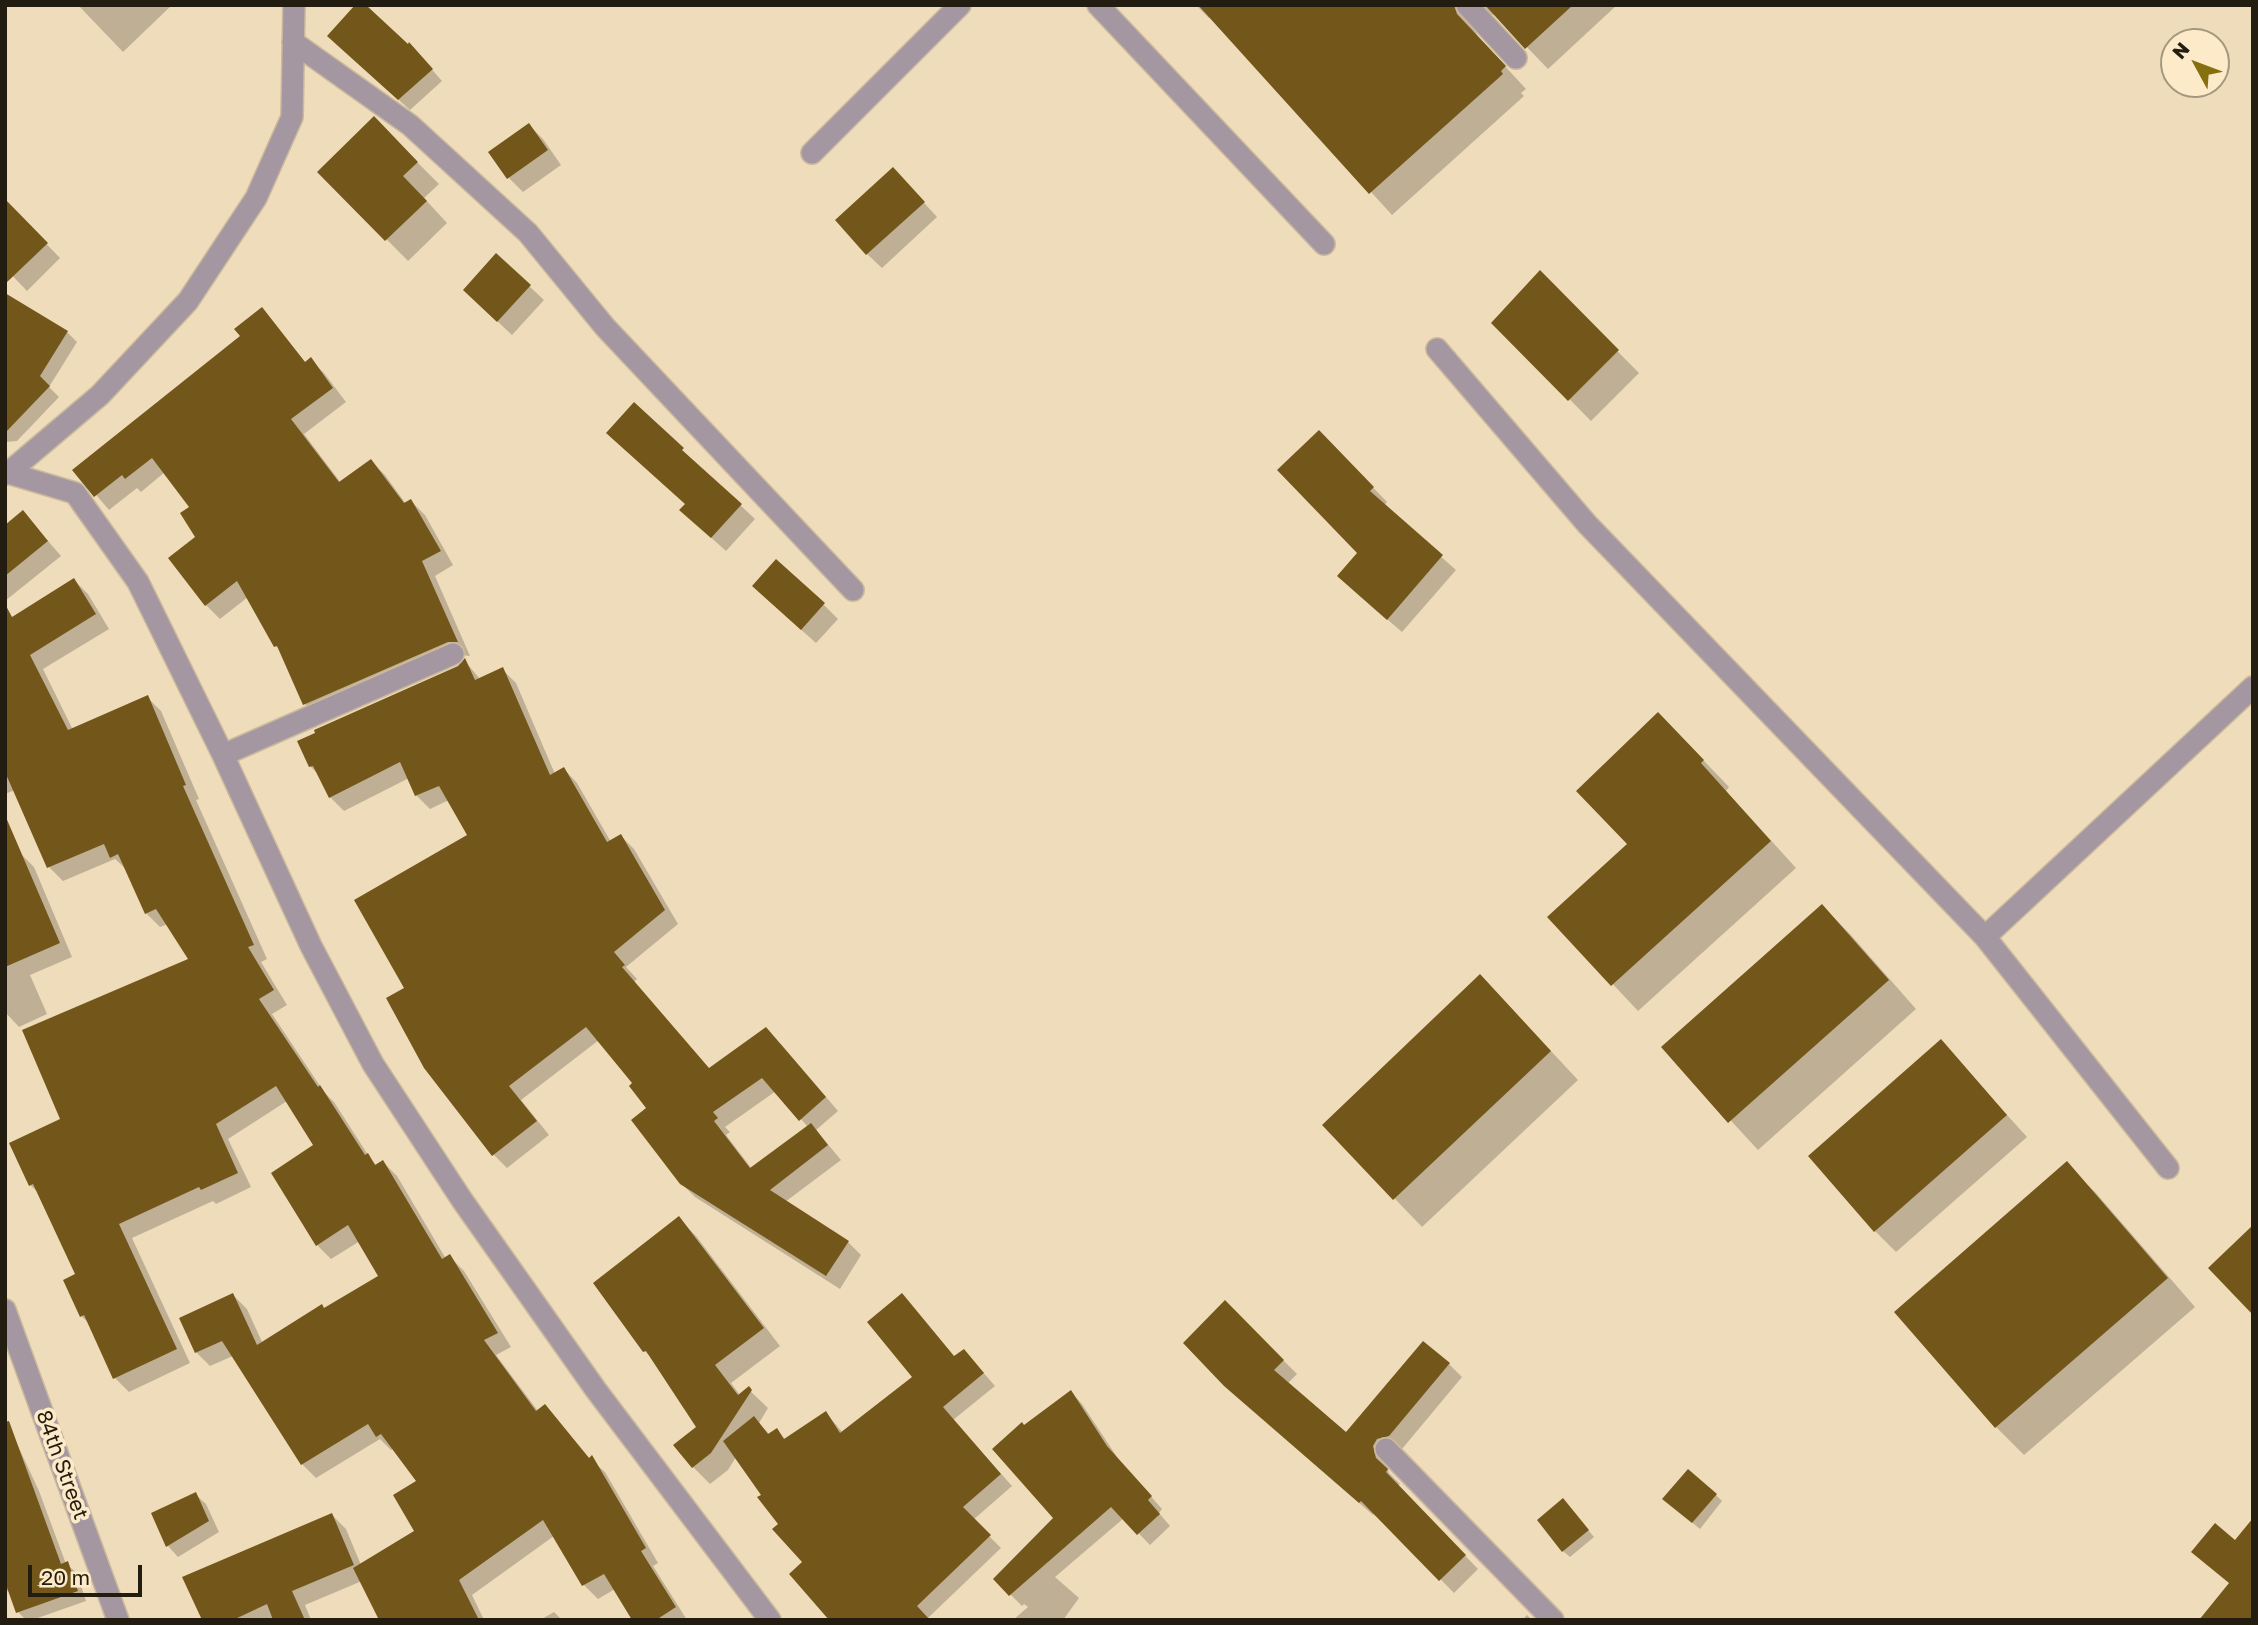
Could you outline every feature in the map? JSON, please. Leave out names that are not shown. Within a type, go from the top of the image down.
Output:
[{"type":"street","points":[[7,473],[100,395],[188,301],[257,198],[292,117],[294,5]]},
{"type":"street","points":[[812,153],[960,5]]},
{"type":"street","points":[[1098,5],[1324,244]]},
{"type":"street","points":[[1466,5],[1516,58]]},
{"type":"street","points":[[293,42],[410,125],[528,233],[605,327],[853,590]]},
{"type":"street","points":[[1437,349],[1587,524],[1985,937],[2168,1168]]},
{"type":"street","points":[[7,473],[75,493],[138,582],[223,755],[311,946],[373,1064],[463,1200],[596,1390],[769,1620]]},
{"type":"street","points":[[223,755],[453,654]]},
{"type":"street","points":[[1985,937],[2253,687]]},
{"type":"street","name":"84th Street","points":[[5,1310],[118,1620]]},
{"type":"street","points":[[1387,1449],[1553,1620]]},
{"type":"building","points":[[355,5],[366,5],[408,44],[409,42],[433,69],[398,100],[327,36]]},
{"type":"building","points":[[1198,5],[1454,5],[1457,14],[1506,66],[1501,71],[1503,74],[1369,194]]},
{"type":"building","points":[[1485,5],[1573,5],[1525,49]]},
{"type":"building","points":[[374,116],[418,162],[403,176],[427,201],[385,241],[317,172]]},
{"type":"building","points":[[529,123],[548,150],[507,179],[488,152]]},
{"type":"building","points":[[893,167],[925,202],[866,255],[835,220]]},
{"type":"building","points":[[5,199],[48,243],[5,284]]},
{"type":"building","points":[[496,253],[531,285],[497,322],[463,290]]},
{"type":"building","points":[[1540,270],[1619,350],[1568,401],[1491,323]]},
{"type":"building","points":[[5,293],[68,331],[40,376],[50,386],[5,433]]},
{"type":"building","points":[[262,307],[305,362],[311,357],[333,388],[291,419],[339,482],[371,459],[404,503],[411,499],[441,551],[422,561],[458,642],[448,642],[303,705],[277,646],[274,647],[237,581],[205,606],[168,558],[195,537],[180,513],[189,507],[152,458],[125,479],[122,475],[94,497],[72,470],[240,336],[234,329]]},
{"type":"building","points":[[634,402],[742,504],[711,538],[679,510],[685,504],[606,433]]},
{"type":"building","points":[[1319,430],[1374,487],[1370,491],[1443,555],[1387,620],[1337,576],[1357,553],[1277,470]]},
{"type":"building","points":[[23,510],[48,541],[5,576],[5,525]]},
{"type":"building","points":[[776,559],[825,603],[801,630],[752,586]]},
{"type":"building","points":[[74,578],[96,614],[30,655],[68,730],[148,695],[186,785],[183,786],[254,945],[248,947],[274,990],[259,999],[318,1087],[320,1085],[365,1155],[368,1153],[375,1165],[383,1160],[442,1259],[450,1254],[498,1333],[484,1340],[536,1411],[545,1404],[589,1458],[592,1455],[646,1548],[641,1551],[676,1607],[656,1620],[632,1620],[604,1574],[582,1586],[543,1520],[459,1580],[479,1620],[379,1620],[353,1568],[414,1531],[393,1495],[416,1481],[381,1434],[376,1437],[368,1424],[301,1465],[222,1341],[195,1353],[179,1318],[233,1293],[257,1345],[322,1304],[324,1308],[378,1276],[348,1225],[316,1246],[271,1173],[313,1145],[276,1086],[216,1124],[238,1173],[201,1190],[199,1187],[119,1224],[177,1349],[113,1379],[84,1315],[80,1317],[63,1280],[75,1274],[33,1184],[29,1186],[9,1143],[60,1119],[22,1030],[188,959],[156,909],[145,914],[118,854],[110,858],[104,844],[47,868],[5,772],[5,604],[12,617]]},
{"type":"building","points":[[465,658],[475,680],[503,667],[550,775],[564,767],[607,842],[621,834],[665,910],[614,952],[625,965],[622,967],[709,1068],[766,1027],[826,1097],[799,1121],[762,1078],[713,1112],[718,1118],[714,1121],[750,1168],[811,1123],[828,1145],[770,1190],[849,1241],[826,1276],[680,1184],[631,1120],[646,1108],[629,1086],[632,1083],[586,1027],[509,1086],[537,1121],[492,1156],[424,1068],[386,998],[404,988],[354,900],[467,835],[439,786],[415,796],[400,762],[329,798],[313,766],[309,767],[297,741],[315,733],[314,730],[458,666]]},
{"type":"building","points":[[1658,712],[1704,760],[1701,763],[1771,841],[1611,986],[1547,917],[1627,844],[1576,791]]},
{"type":"building","points":[[5,815],[60,943],[5,967]]},
{"type":"building","points":[[1822,904],[1889,980],[1728,1123],[1661,1047]]},
{"type":"building","points":[[1480,974],[1551,1051],[1393,1200],[1322,1125]]},
{"type":"building","points":[[1941,1039],[2007,1115],[1874,1232],[1808,1156]]},
{"type":"building","points":[[2067,1161],[2168,1278],[1995,1428],[1894,1312]]},
{"type":"building","points":[[679,1216],[764,1328],[715,1365],[738,1395],[749,1386],[752,1390],[711,1453],[692,1468],[673,1445],[696,1427],[646,1351],[643,1352],[593,1283]]},
{"type":"building","points":[[2253,1225],[2253,1315],[2208,1268]]},
{"type":"building","points":[[902,1293],[954,1356],[964,1349],[984,1373],[943,1407],[1001,1474],[963,1507],[991,1535],[917,1606],[930,1620],[829,1620],[789,1574],[802,1562],[772,1529],[778,1524],[757,1497],[761,1495],[723,1441],[754,1416],[768,1434],[777,1428],[784,1439],[826,1411],[840,1433],[912,1377],[867,1322]]},
{"type":"building","points":[[1225,1300],[1284,1360],[1274,1370],[1346,1432],[1423,1341],[1450,1363],[1389,1436],[1377,1439],[1373,1446],[1376,1458],[1388,1469],[1386,1472],[1466,1555],[1439,1581],[1361,1501],[1359,1503],[1224,1386],[1183,1343]]},
{"type":"building","points":[[1071,1390],[1107,1446],[1152,1496],[1148,1500],[1160,1514],[1137,1535],[1111,1507],[1009,1596],[993,1579],[1053,1518],[992,1449],[1022,1422],[1024,1425]]},
{"type":"building","points":[[9,1421],[61,1564],[68,1561],[78,1591],[16,1613],[5,1582],[5,1422]]},
{"type":"building","points":[[1688,1469],[1717,1494],[1692,1523],[1662,1499]]},
{"type":"building","points":[[196,1492],[209,1521],[166,1547],[151,1513]]},
{"type":"building","points":[[1563,1498],[1589,1530],[1562,1552],[1537,1520]]},
{"type":"building","points":[[332,1513],[354,1565],[292,1591],[305,1620],[273,1620],[267,1604],[233,1620],[202,1620],[182,1577]]},
{"type":"building","points":[[2253,1518],[2253,1620],[2199,1620],[2229,1583],[2191,1552],[2215,1523],[2235,1540]]}]
